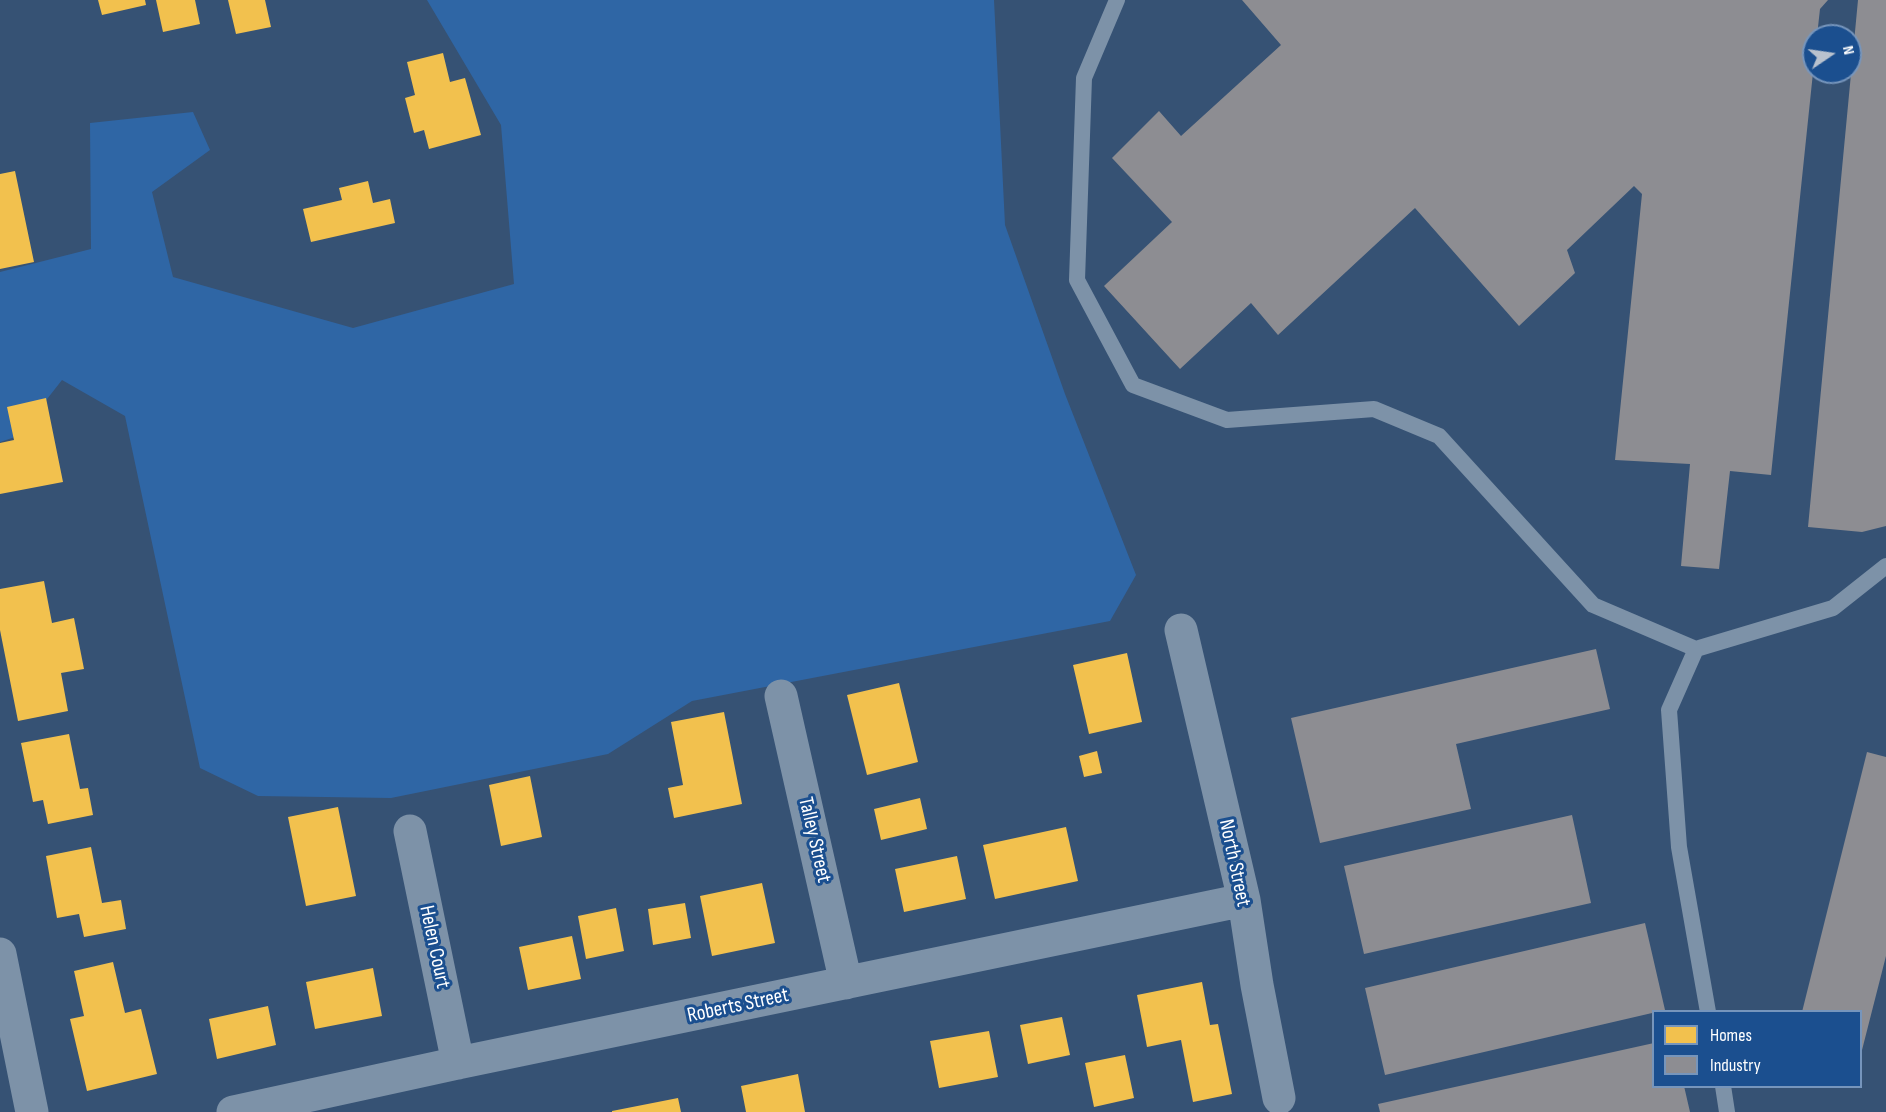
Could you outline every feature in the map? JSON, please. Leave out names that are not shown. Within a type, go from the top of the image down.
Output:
[{"type":"street","name":"North Street","points":[[1181,630],[1244,900],[1257,985],[1279,1098]]},
{"type":"street","name":"Talley Street","points":[[782,696],[846,983]]},
{"type":"street","name":"Helen Court","points":[[410,831],[458,1063]]},
{"type":"street","name":"Roberts Street","points":[[233,1112],[1244,900]]},
{"type":"street","points":[[0,954],[32,1112]]},
{"type":"lane","points":[[1117,0],[1084,78],[1077,279],[1133,385],[1227,420],[1374,409],[1439,435],[1593,604],[1696,649],[1833,608],[1886,566]]},
{"type":"lane","points":[[1696,649],[1669,710],[1679,847],[1708,1010]]},
{"type":"lane","points":[[1723,1088],[1728,1112]]},
{"type":"shaded area","points":[[427,0],[994,0],[1005,225],[1065,394],[1136,575],[1110,621],[692,701],[608,754],[391,798],[258,796],[200,768],[125,416],[62,380],[18,436],[0,442],[0,272],[91,249],[90,123],[193,112],[210,150],[152,192],[173,277],[353,328],[514,284],[501,125]]},
{"type":"building: Homes","points":[[98,0],[145,0],[146,5],[102,15]]},
{"type":"building: Homes","points":[[156,0],[195,0],[200,24],[163,32]]},
{"type":"building: Homes","points":[[228,0],[265,0],[271,27],[236,34]]},
{"type":"building: Homes","points":[[443,53],[450,82],[465,78],[481,135],[429,149],[424,130],[414,133],[405,98],[415,95],[407,62]]},
{"type":"building: Homes","points":[[15,171],[34,262],[0,269],[0,174]]},
{"type":"building: Homes","points":[[368,181],[373,203],[390,199],[395,223],[311,242],[303,209],[342,200],[339,188]]},
{"type":"building: Homes","points":[[46,398],[63,482],[0,494],[0,443],[14,440],[7,407]]},
{"type":"building: Homes","points":[[44,581],[52,623],[74,618],[84,669],[61,673],[68,711],[18,721],[0,630],[0,589]]},
{"type":"building: Homes","points":[[1127,653],[1142,722],[1089,734],[1073,665]]},
{"type":"building: Homes","points":[[899,683],[918,762],[867,775],[847,695]]},
{"type":"building: Homes","points":[[724,712],[742,804],[674,818],[668,788],[683,785],[671,722]]},
{"type":"building: Homes","points":[[69,734],[80,789],[88,788],[93,815],[48,824],[43,800],[33,802],[21,743]]},
{"type":"building: Homes","points":[[1097,751],[1102,773],[1084,777],[1079,756]]},
{"type":"building: Homes","points":[[530,776],[542,837],[501,846],[489,785]]},
{"type":"building: Homes","points":[[920,798],[927,829],[881,840],[874,809]]},
{"type":"building: Homes","points":[[338,807],[356,896],[306,906],[288,817]]},
{"type":"building: Homes","points":[[1066,827],[1078,881],[995,899],[983,845]]},
{"type":"building: Homes","points":[[91,847],[102,903],[121,900],[126,929],[84,937],[79,914],[57,918],[46,856]]},
{"type":"building: Homes","points":[[957,856],[966,899],[904,912],[895,869]]},
{"type":"building: Homes","points":[[762,883],[775,943],[712,956],[700,896]]},
{"type":"building: Homes","points":[[685,903],[691,938],[653,945],[648,909]]},
{"type":"building: Homes","points":[[616,908],[624,951],[586,959],[578,916]]},
{"type":"building: Homes","points":[[572,936],[581,979],[528,990],[519,947]]},
{"type":"building: Homes","points":[[113,962],[125,1013],[141,1009],[157,1074],[87,1091],[70,1019],[84,1016],[74,971]]},
{"type":"building: Homes","points":[[373,968],[382,1016],[315,1029],[306,982]]},
{"type":"building: Homes","points":[[1202,982],[1210,1025],[1218,1024],[1232,1094],[1193,1102],[1181,1040],[1147,1047],[1137,995]]},
{"type":"building: Homes","points":[[268,1006],[276,1045],[217,1059],[209,1019]]},
{"type":"building: Homes","points":[[1062,1017],[1070,1055],[1028,1064],[1020,1025]]},
{"type":"building: Homes","points":[[989,1031],[998,1077],[939,1088],[930,1041]]},
{"type":"building: Homes","points":[[1125,1055],[1134,1098],[1094,1107],[1085,1063]]},
{"type":"building: Homes","points":[[798,1074],[805,1112],[746,1112],[741,1086]]},
{"type":"building: Homes","points":[[678,1098],[681,1112],[612,1112],[612,1111]]},
{"type":"building: Industry","points":[[1242,0],[1828,0],[1820,9],[1818,24],[1802,24],[1802,84],[1812,84],[1771,475],[1730,471],[1719,569],[1681,566],[1690,464],[1615,460],[1642,194],[1634,186],[1567,250],[1575,273],[1519,326],[1415,208],[1278,335],[1251,303],[1180,369],[1104,286],[1172,222],[1112,158],[1159,111],[1181,136],[1281,45]]},
{"type":"building: Industry","points":[[1858,0],[1886,0],[1886,526],[1862,532],[1808,527],[1850,84],[1862,84],[1862,24],[1856,24]]},
{"type":"building: Industry","points":[[1596,649],[1610,709],[1456,744],[1471,809],[1320,843],[1291,718]]},
{"type":"building: Industry","points":[[1867,752],[1886,757],[1886,956],[1862,1050],[1862,1010],[1802,1010]]},
{"type":"building: Industry","points":[[1572,815],[1591,903],[1364,954],[1344,866]]},
{"type":"building: Industry","points":[[1645,923],[1665,1010],[1652,1010],[1652,1013],[1385,1075],[1365,988]]},
{"type":"building: Industry","points":[[1652,1043],[1652,1088],[1684,1088],[1690,1112],[1380,1112],[1378,1104]]}]
